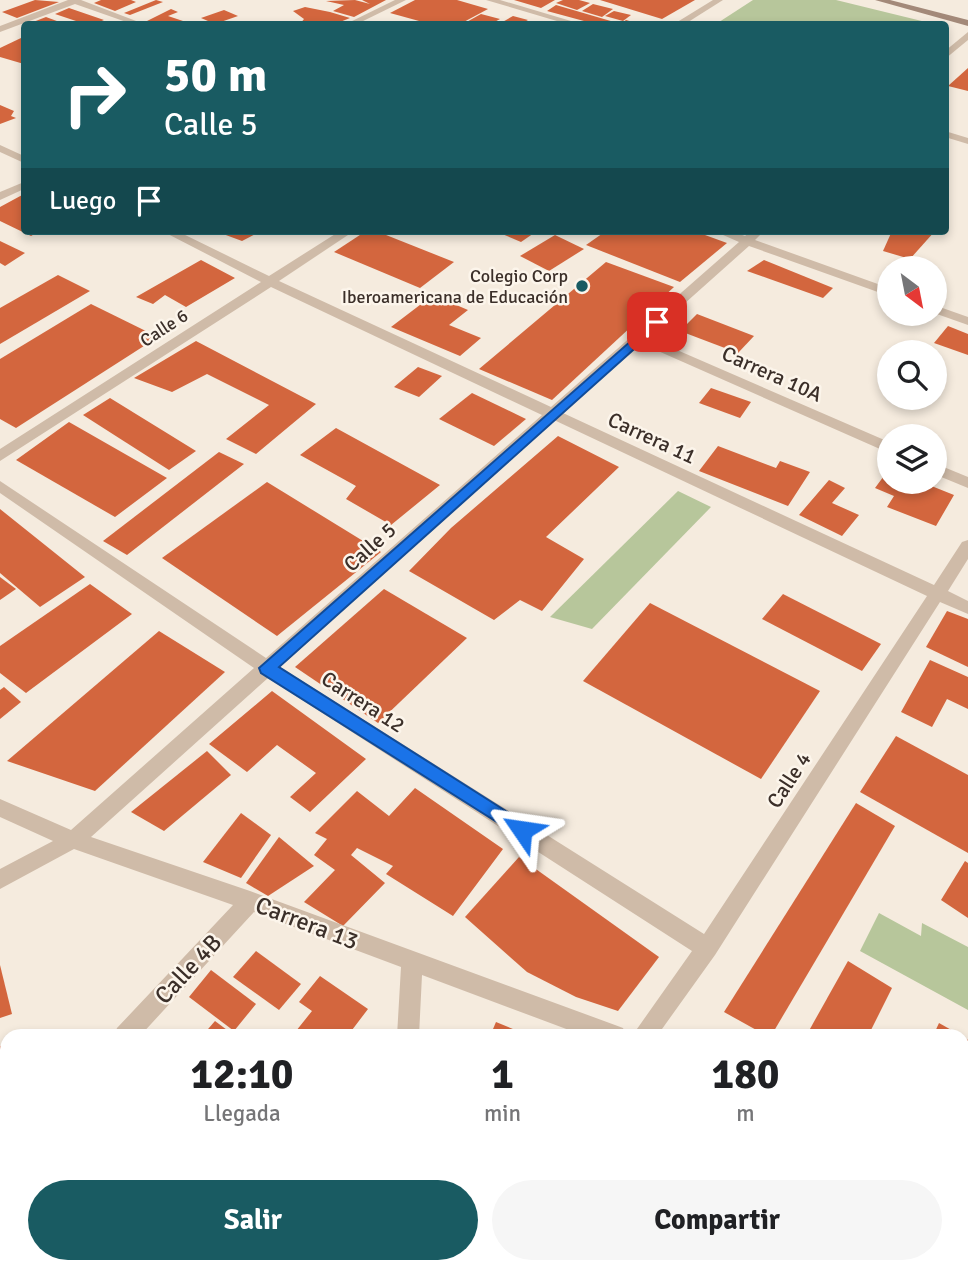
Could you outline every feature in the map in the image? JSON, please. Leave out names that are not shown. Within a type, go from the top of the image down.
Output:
[{"type":"main road","points":[[878,0],[968,23]]},
{"type":"street","points":[[0,29],[74,0],[131,21]]},
{"type":"street","points":[[357,21],[401,0]]},
{"type":"street","points":[[490,0],[565,21]]},
{"type":"street","points":[[683,21],[719,0]]},
{"type":"street","points":[[949,52],[968,35]]},
{"type":"street","points":[[949,135],[968,141]]},
{"type":"street","points":[[0,148],[21,158]]},
{"type":"street","points":[[0,197],[21,186]]},
{"type":"street","name":"Carrera 11","points":[[176,235],[553,415],[968,608]]},
{"type":"street","name":"Calle 6","points":[[0,456],[342,235]]},
{"type":"street","points":[[753,236],[877,287]]},
{"type":"street","name":"Calle 5","points":[[0,880],[73,840],[753,236]]},
{"type":"street","points":[[947,314],[968,321]]},
{"type":"street","name":"Carrera 10A","points":[[639,338],[877,443]]},
{"type":"street","points":[[947,474],[968,483]]},
{"type":"street","name":"Carrera 12","points":[[0,486],[267,668],[707,948]]},
{"type":"street","name":"Calle 4","points":[[648,1029],[707,948],[968,546]]},
{"type":"street","name":"Carrera 13","points":[[0,808],[73,840],[250,901],[596,1029]]},
{"type":"street","name":"Calle 4B","points":[[131,1029],[250,901]]},
{"type":"street","points":[[408,1029],[412,962]]},
{"type":"green space","points":[[753,0],[836,0],[922,21],[721,21]]},
{"type":"green space","points":[[678,491],[711,507],[592,629],[550,617]]},
{"type":"green space","points":[[879,913],[921,936],[922,923],[968,947],[968,1010],[860,951]]},
{"type":"building","points":[[35,0],[59,2],[17,18],[2,12]]},
{"type":"building","points":[[101,0],[136,2],[115,11],[94,3]]},
{"type":"building","points":[[156,0],[163,2],[130,15],[124,13]]},
{"type":"building","points":[[355,0],[370,4],[362,0],[386,0],[354,17],[333,11],[344,5],[326,1]]},
{"type":"building","points":[[415,0],[457,0],[488,9],[466,21],[419,21],[390,13]]},
{"type":"building","points":[[514,0],[555,0],[541,8]]},
{"type":"building","points":[[563,0],[590,3],[577,10],[556,3]]},
{"type":"building","points":[[600,0],[695,0],[662,19]]},
{"type":"building","points":[[593,4],[613,9],[602,17],[582,11]]},
{"type":"building","points":[[556,5],[611,21],[584,21],[547,11]]},
{"type":"building","points":[[305,7],[350,18],[342,21],[302,21],[304,19],[293,11]]},
{"type":"building","points":[[69,8],[104,20],[76,21],[55,14]]},
{"type":"building","points":[[171,9],[178,12],[168,16],[183,21],[147,21]]},
{"type":"building","points":[[224,10],[238,16],[224,21],[201,18]]},
{"type":"building","points":[[614,11],[631,15],[623,21],[605,16]]},
{"type":"building","points":[[481,14],[500,19],[496,21],[468,21]]},
{"type":"building","points":[[513,16],[528,20],[526,21],[504,21]]},
{"type":"building","points":[[46,17],[57,21],[36,21]]},
{"type":"building","points":[[21,38],[21,63],[0,57],[0,48]]},
{"type":"building","points":[[968,68],[968,91],[949,85]]},
{"type":"building","points":[[0,105],[14,111],[11,116],[16,118],[0,124]]},
{"type":"building","points":[[21,196],[21,231],[0,221],[0,207]]},
{"type":"building","points":[[226,235],[253,235],[242,241]]},
{"type":"building","points":[[360,235],[386,235],[454,262],[420,288],[334,252]]},
{"type":"building","points":[[504,235],[531,235],[521,242]]},
{"type":"building","points":[[555,235],[584,249],[549,271],[520,256]]},
{"type":"building","points":[[600,235],[705,235],[727,243],[680,282],[586,245]]},
{"type":"building","points":[[890,235],[931,235],[913,256],[900,256],[883,251]]},
{"type":"building","points":[[0,241],[25,253],[5,266],[0,263]]},
{"type":"building","points":[[201,260],[235,278],[186,307],[165,295],[153,304],[136,297]]},
{"type":"building","points":[[764,260],[833,288],[823,298],[747,271]]},
{"type":"building","points":[[606,262],[674,287],[552,400],[479,369]]},
{"type":"building","points":[[58,275],[90,291],[0,344],[0,308]]},
{"type":"building","points":[[433,295],[468,310],[449,325],[481,338],[460,356],[391,327]]},
{"type":"building","points":[[91,304],[158,337],[16,428],[0,419],[0,359]]},
{"type":"building","points":[[697,314],[754,336],[738,353],[680,331]]},
{"type":"building","points":[[948,326],[968,334],[968,355],[947,348],[947,340],[936,340]]},
{"type":"building","points":[[196,341],[316,404],[256,454],[226,439],[269,405],[207,374],[172,392],[134,378]]},
{"type":"building","points":[[418,367],[442,376],[419,397],[394,387]]},
{"type":"building","points":[[711,388],[751,402],[740,418],[699,403]]},
{"type":"building","points":[[472,393],[526,419],[494,446],[439,419]]},
{"type":"building","points":[[110,398],[196,451],[169,470],[83,415]]},
{"type":"building","points":[[69,422],[167,478],[115,517],[16,460]]},
{"type":"building","points":[[336,428],[440,485],[391,525],[346,499],[356,486],[300,455]]},
{"type":"building","points":[[558,436],[619,467],[546,537],[584,559],[542,611],[520,600],[494,620],[409,571],[451,528]]},
{"type":"building","points":[[718,446],[776,468],[780,461],[810,472],[788,506],[699,471]]},
{"type":"building","points":[[219,452],[244,464],[127,555],[103,541]]},
{"type":"building","points":[[829,480],[845,488],[832,503],[859,515],[842,536],[799,515]]},
{"type":"building","points":[[267,482],[381,552],[277,636],[162,558]]},
{"type":"building","points":[[947,492],[954,495],[936,526],[887,507],[894,496],[889,494]]},
{"type":"building","points":[[0,509],[85,577],[40,607],[0,573]]},
{"type":"building","points":[[0,577],[16,589],[0,600]]},
{"type":"building","points":[[90,584],[132,614],[26,693],[0,673],[0,646]]},
{"type":"building","points":[[384,589],[467,638],[378,723],[295,667]]},
{"type":"building","points":[[783,594],[881,644],[862,671],[762,619]]},
{"type":"building","points":[[650,603],[820,691],[761,779],[583,681]]},
{"type":"building","points":[[947,611],[968,619],[968,667],[926,647]]},
{"type":"building","points":[[159,631],[225,672],[95,791],[7,761]]},
{"type":"building","points":[[930,660],[968,677],[968,709],[947,699],[932,727],[901,712]]},
{"type":"building","points":[[4,687],[21,702],[0,719],[0,690]]},
{"type":"building","points":[[272,691],[366,759],[310,812],[290,797],[316,773],[277,745],[247,772],[209,744]]},
{"type":"building","points":[[896,736],[968,775],[968,853],[860,792]]},
{"type":"building","points":[[207,751],[231,775],[164,831],[131,812]]},
{"type":"building","points":[[415,788],[503,849],[453,916],[386,874],[393,866],[357,848],[351,855],[385,883],[343,926],[304,902],[335,870],[314,855],[327,839],[315,833],[357,791],[389,816]]},
{"type":"building","points":[[856,803],[895,826],[775,1029],[754,1029],[724,1012]]},
{"type":"building","points":[[241,813],[271,835],[241,878],[203,862]]},
{"type":"building","points":[[279,837],[314,866],[268,896],[246,883]]},
{"type":"building","points":[[519,857],[659,957],[618,1011],[576,997],[527,972],[465,917]]},
{"type":"building","points":[[965,861],[968,863],[968,918],[941,900]]},
{"type":"building","points":[[256,951],[301,984],[279,1010],[233,977]]},
{"type":"building","points":[[848,961],[892,988],[872,1029],[810,1029]]},
{"type":"building","points":[[0,965],[12,1014],[0,1018]]},
{"type":"building","points":[[211,970],[256,1004],[236,1029],[231,1029],[189,997]]},
{"type":"building","points":[[320,976],[368,1009],[353,1029],[298,1029],[312,1011],[299,1002]]},
{"type":"building","points":[[215,1021],[226,1029],[208,1029]]},
{"type":"building","points":[[496,1022],[513,1029],[493,1029]]},
{"type":"building","points":[[939,1023],[950,1029],[936,1029]]},
{"type":"place","name":"Colegio Corp Iberoamericana de Educación","points":[[582,286]]},
{"type":"route","points":[[522,830],[267,668],[657,322]]}]
